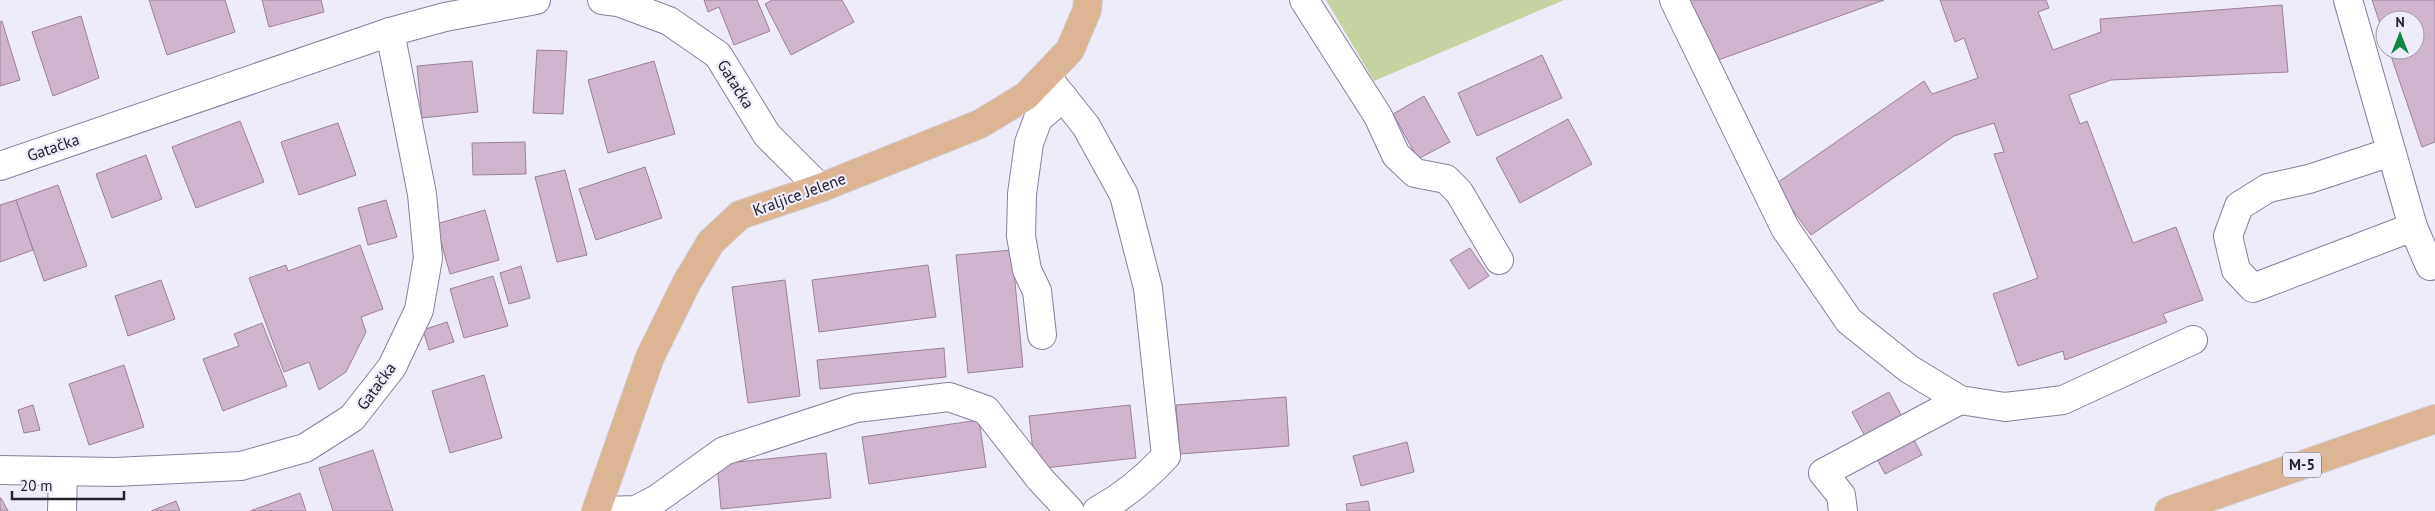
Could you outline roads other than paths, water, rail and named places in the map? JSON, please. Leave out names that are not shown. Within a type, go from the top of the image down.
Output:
[{"type":"main road","name":"Kraljice Jelene","points":[[596,511],[650,357],[687,282],[711,242],[740,215],[820,188],[980,124],[1026,96],[1070,50],[1087,10],[1088,0]]},
{"type":"main road","name":"M-5","points":[[2169,511],[2435,419]]},
{"type":"street","name":"Gatačka","points":[[0,166],[390,32],[445,17],[536,0]]},
{"type":"street","name":"Gatačka","points":[[602,0],[618,2],[669,21],[718,55],[767,135],[820,188]]},
{"type":"street","points":[[1304,0],[1378,116],[1396,155],[1415,173],[1446,179],[1458,192],[1499,260]]},
{"type":"street","points":[[1674,0],[1785,228],[1850,321],[1909,369],[1960,400],[2006,407],[2063,400],[2194,340]]},
{"type":"street","points":[[2348,0],[2413,226],[2430,266]]},
{"type":"street","name":"Gatačka","points":[[0,470],[116,472],[241,466],[305,448],[352,418],[392,367],[419,310],[428,258],[422,194],[390,32]]},
{"type":"street","points":[[1046,76],[1086,126],[1124,195],[1148,288],[1166,456],[1146,478],[1124,496],[1096,511]]},
{"type":"street","points":[[1042,335],[1037,291],[1027,270],[1021,236],[1022,194],[1029,143],[1038,119],[1063,97]]},
{"type":"street","points":[[2391,152],[2309,179],[2268,188],[2238,206],[2228,236],[2236,270],[2253,288],[2413,226]]},
{"type":"street","points":[[603,511],[636,510],[657,499],[724,451],[856,408],[949,397],[986,410],[1040,480],[1070,511]]},
{"type":"street","points":[[1842,511],[1841,495],[1823,473],[1960,400]]},
{"type":"street","points":[[62,511],[63,472]]}]
